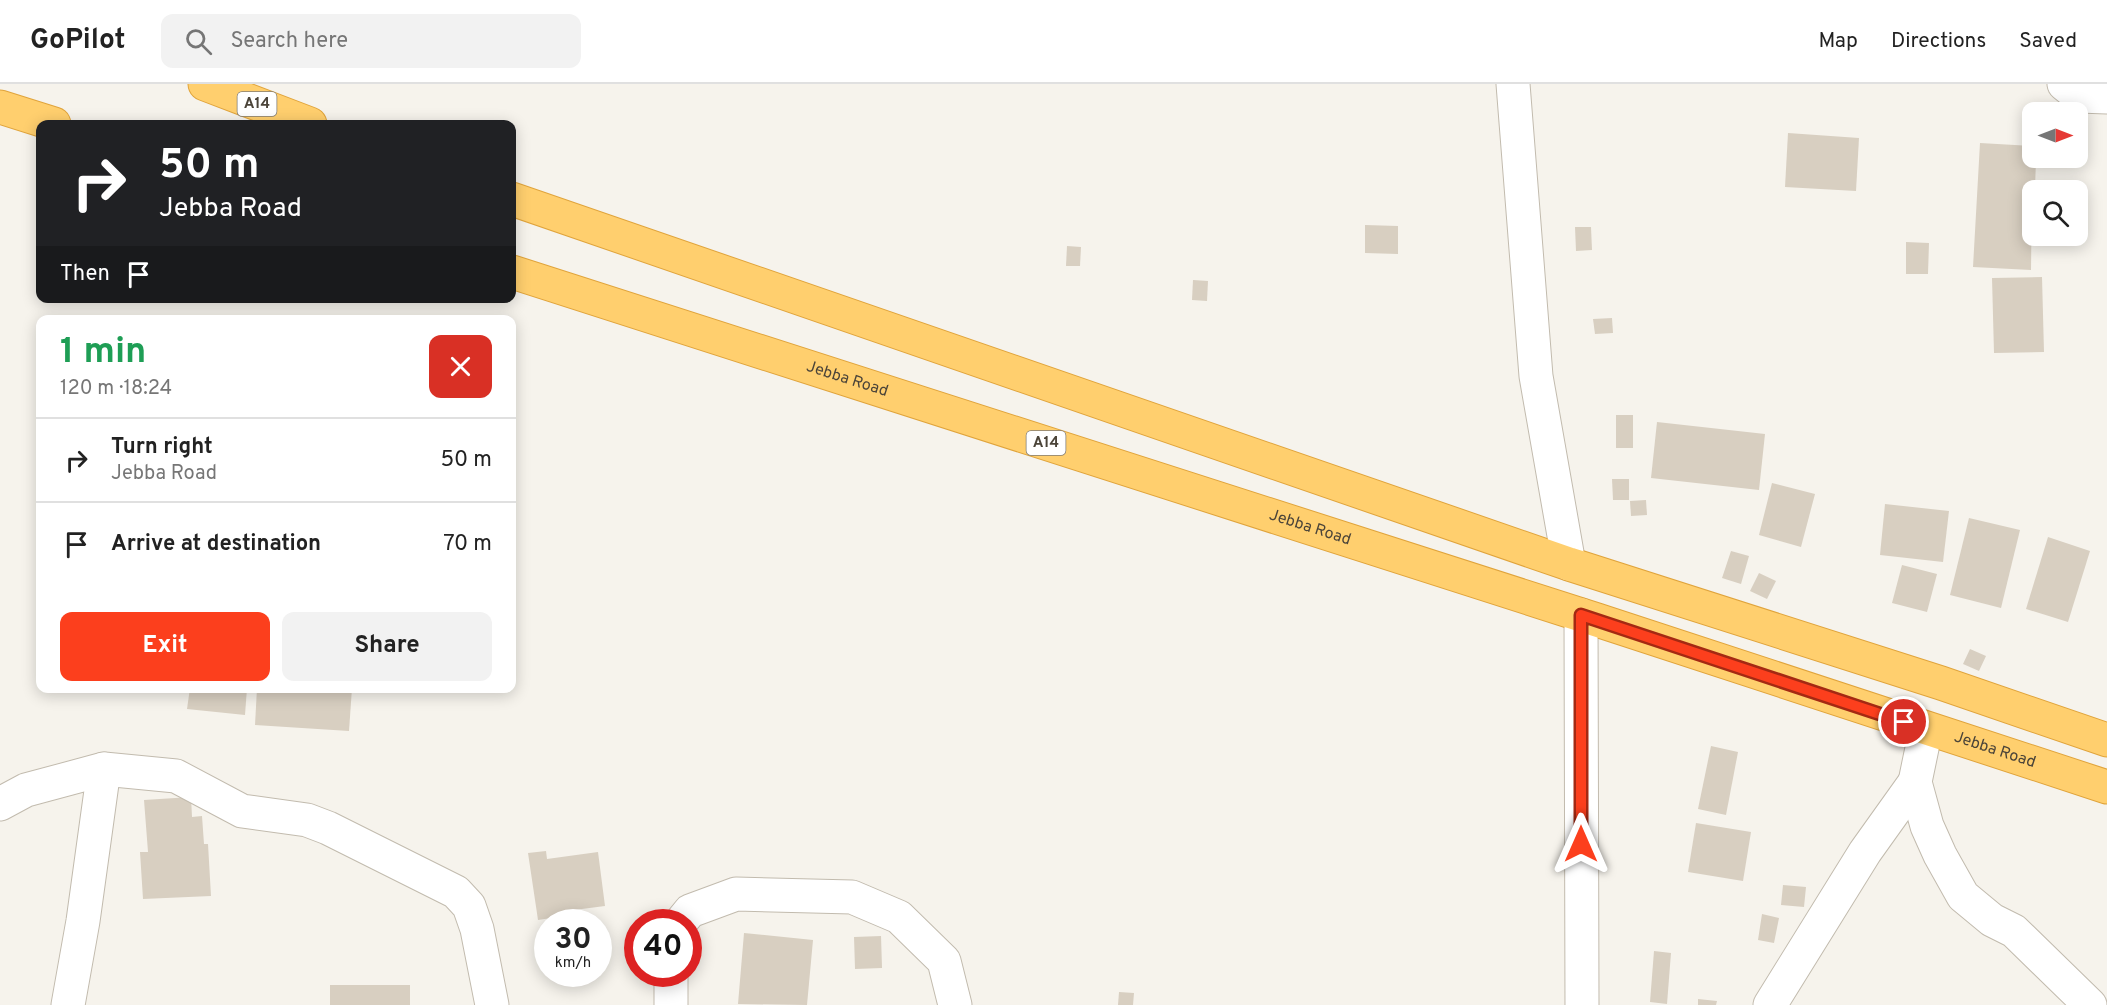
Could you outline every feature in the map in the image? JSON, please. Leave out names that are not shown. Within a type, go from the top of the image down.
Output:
[{"type":"highway","name":"A14","points":[[205,84],[300,120]]},
{"type":"highway","points":[[0,107],[41,120]]},
{"type":"highway","points":[[516,200],[1569,564],[1941,683],[2107,740]]},
{"type":"highway","name":"Jebba Road","points":[[516,273],[1581,615],[2107,787]]},
{"type":"street","points":[[1513,84],[1536,376],[1569,564]]},
{"type":"street","points":[[2064,84],[2079,96],[2107,97]]},
{"type":"street","points":[[1581,615],[1582,1005]]},
{"type":"street","points":[[1770,1005],[1865,852],[1915,782],[1926,729]]},
{"type":"street","points":[[68,1005],[83,921],[104,769]]},
{"type":"street","points":[[0,804],[26,790],[104,769],[176,776],[243,811],[307,820],[328,828],[456,892],[469,906],[477,930],[492,1005]]},
{"type":"street","points":[[1915,782],[1927,826],[1963,896],[1992,920],[2014,931],[2090,1005]]},
{"type":"street","points":[[695,909],[736,894],[852,897],[898,917],[944,961],[955,1005]]},
{"type":"street","points":[[671,987],[671,1005]]},
{"type":"building","points":[[1788,133],[1859,138],[1856,191],[1785,187]]},
{"type":"building","points":[[1980,143],[2022,145],[2022,168],[2036,168],[2035,180],[2022,180],[2022,246],[2031,246],[2031,270],[1973,267]]},
{"type":"building","points":[[1365,225],[1398,226],[1398,254],[1365,253]]},
{"type":"building","points":[[1575,227],[1591,227],[1592,250],[1576,251]]},
{"type":"building","points":[[1906,242],[1929,243],[1928,274],[1906,274]]},
{"type":"building","points":[[1067,246],[1081,247],[1080,266],[1066,266]]},
{"type":"building","points":[[2042,277],[2044,352],[1994,353],[1992,278]]},
{"type":"building","points":[[1193,280],[1208,281],[1207,301],[1192,300]]},
{"type":"building","points":[[1612,318],[1613,333],[1595,334],[1593,319]]},
{"type":"building","points":[[1616,415],[1633,415],[1633,448],[1616,448]]},
{"type":"building","points":[[1657,422],[1765,434],[1759,490],[1651,478]]},
{"type":"building","points":[[1612,479],[1629,479],[1629,500],[1613,500]]},
{"type":"building","points":[[1772,483],[1815,494],[1801,547],[1759,535]]},
{"type":"building","points":[[1646,500],[1647,515],[1631,516],[1630,501]]},
{"type":"building","points":[[1885,504],[1949,511],[1943,562],[1880,555]]},
{"type":"building","points":[[1969,518],[2020,530],[2001,608],[1950,595]]},
{"type":"building","points":[[2048,537],[2090,551],[2068,622],[2026,609]]},
{"type":"building","points":[[1731,551],[1749,556],[1741,584],[1722,578]]},
{"type":"building","points":[[1902,565],[1937,574],[1927,612],[1892,603]]},
{"type":"building","points":[[1759,573],[1776,581],[1767,599],[1750,591]]},
{"type":"building","points":[[1970,649],[1986,656],[1979,671],[1963,664]]},
{"type":"building","points":[[189,693],[247,693],[245,715],[187,709]]},
{"type":"building","points":[[257,693],[352,693],[349,731],[255,725]]},
{"type":"building","points":[[1711,746],[1738,752],[1726,815],[1698,809]]},
{"type":"building","points":[[191,797],[192,817],[202,816],[204,844],[208,844],[211,896],[143,899],[140,852],[148,852],[144,800]]},
{"type":"building","points":[[1696,823],[1751,832],[1743,881],[1688,872]]},
{"type":"building","points":[[546,851],[547,859],[598,852],[605,906],[582,909],[536,909],[528,853]]},
{"type":"building","points":[[1783,885],[1806,887],[1804,907],[1781,905]]},
{"type":"building","points":[[1762,914],[1779,918],[1774,943],[1758,940]]},
{"type":"building","points":[[744,933],[813,940],[807,1005],[738,1004]]},
{"type":"building","points":[[881,936],[882,968],[855,969],[854,937]]},
{"type":"building","points":[[1654,951],[1671,953],[1667,1004],[1650,1002]]},
{"type":"building","points":[[330,985],[410,985],[410,1005],[330,1005]]},
{"type":"building","points":[[1119,992],[1134,993],[1133,1005],[1118,1005]]},
{"type":"building","points":[[1698,999],[1717,1001],[1716,1005],[1698,1005]]},
{"type":"route","points":[[1581,844],[1581,615],[1904,722]]}]
